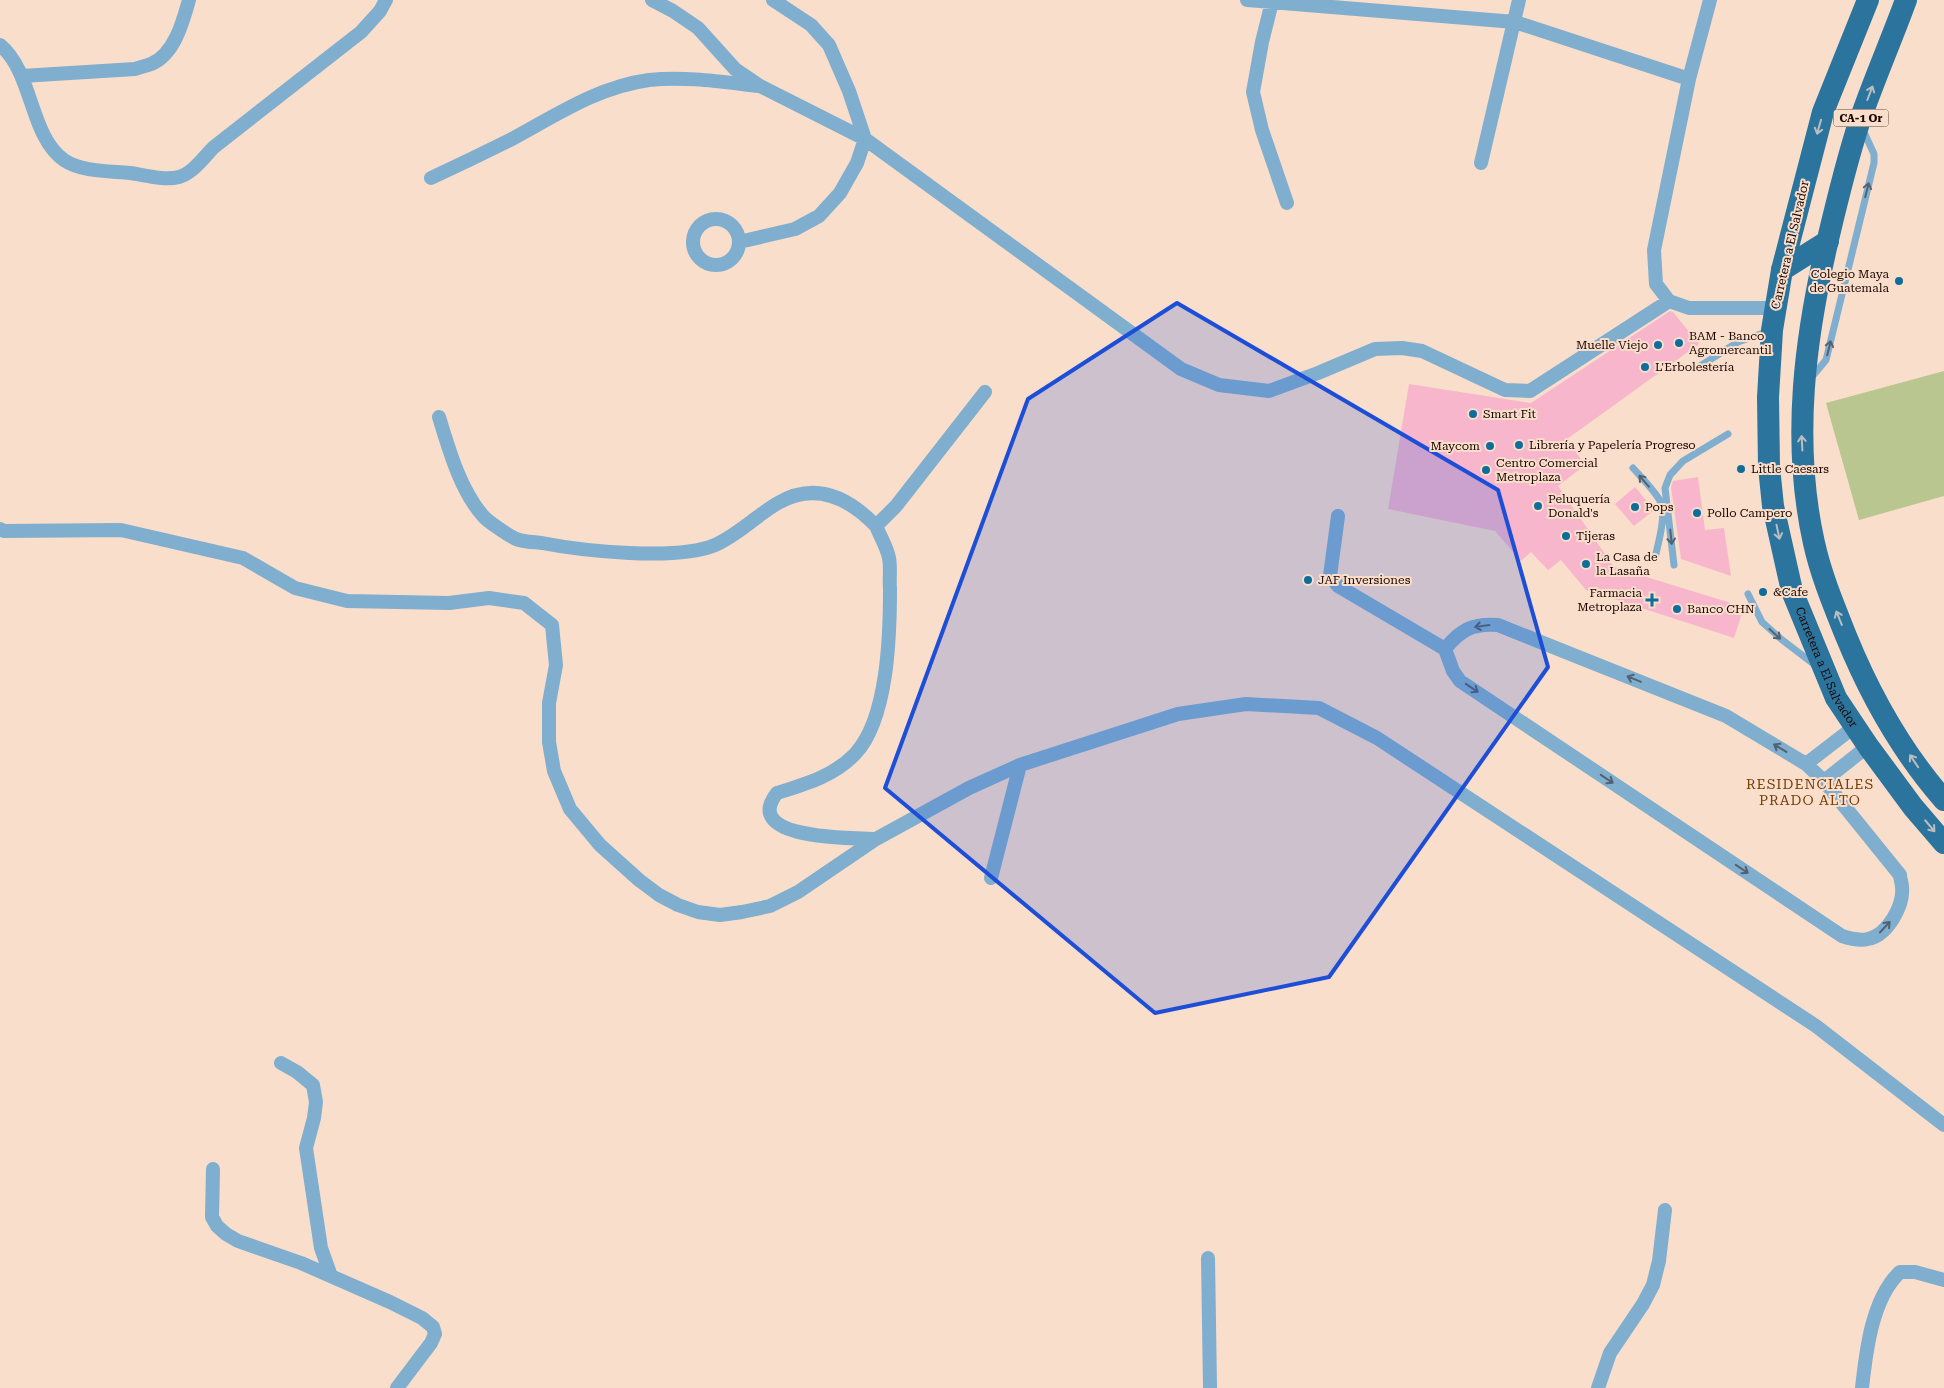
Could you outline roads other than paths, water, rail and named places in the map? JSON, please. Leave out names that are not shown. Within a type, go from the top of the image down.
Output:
[{"type":"highway","name":"Carretera a El Salvador","points":[[1868,0],[1823,112],[1782,270],[1772,330],[1768,397],[1769,467],[1772,506],[1792,591],[1836,698],[1854,727],[1913,807],[1944,843]]},
{"type":"highway","name":"CA-1 Or","points":[[1906,0],[1859,122],[1844,172],[1819,276],[1803,388],[1801,436],[1807,501],[1814,544],[1825,581],[1868,687],[1928,782],[1944,800]]},
{"type":"highway","points":[[1790,235],[1819,276]]},
{"type":"highway","points":[[1782,270],[1828,241]]},
{"type":"street","points":[[22,76],[135,69],[152,64],[167,51],[180,28],[189,0]]},
{"type":"street","points":[[0,45],[17,65],[41,127],[53,149],[64,160],[80,167],[166,178],[180,177],[193,168],[214,147],[361,32],[380,12],[386,0]]},
{"type":"street","points":[[652,0],[673,11],[698,28],[735,69],[760,86],[864,139],[1181,368],[1219,385],[1270,391],[1374,349],[1402,348],[1422,352],[1505,390],[1530,390],[1669,301]]},
{"type":"street","points":[[739,242],[795,229],[819,216],[840,193],[857,163],[864,139],[849,91],[829,45],[811,25],[774,0]]},
{"type":"street","points":[[1246,0],[1515,22],[1689,79]]},
{"type":"street","points":[[1482,163],[1520,0]]},
{"type":"street","points":[[1710,0],[1689,79],[1654,250],[1656,284],[1669,301],[1689,308],[1775,308]]},
{"type":"street","points":[[1272,2],[1262,42],[1253,92],[1262,130],[1287,203]]},
{"type":"street","points":[[431,178],[510,140],[590,96],[618,87],[649,80],[685,78],[760,86]]},
{"type":"street","points":[[876,526],[896,506],[985,392]]},
{"type":"street","points":[[440,417],[451,457],[467,490],[485,518],[516,539],[562,547],[622,552],[662,553],[691,551],[715,545],[779,502],[798,495],[821,492],[841,499],[861,510],[876,526],[889,558],[890,614],[887,659],[881,700],[871,729],[857,752],[841,767],[801,786],[778,793],[772,799],[770,814],[775,822],[798,833],[876,840]]},
{"type":"street","points":[[1338,516],[1330,576],[1338,586],[1445,650],[1453,671],[1460,681],[1842,936],[1855,940],[1870,939],[1883,931],[1893,918],[1900,902],[1902,888],[1900,876],[1824,781],[1806,764],[1726,716],[1498,625],[1483,624],[1468,628],[1454,637],[1445,650]]},
{"type":"street","points":[[0,529],[121,530],[243,558],[295,588],[348,601],[450,603],[489,598],[524,603],[552,624],[556,665],[549,703],[549,742],[554,771],[570,809],[600,845],[659,895],[678,905],[698,912],[720,915],[770,906],[798,892],[876,840],[968,788],[1020,765],[1178,714],[1246,704],[1318,708],[1377,738],[1816,1026],[1944,1125]]},
{"type":"street","points":[[1806,764],[1854,727]]},
{"type":"street","points":[[1824,781],[1868,746]]},
{"type":"street","points":[[991,878],[1020,765]]},
{"type":"street","points":[[281,1063],[298,1072],[313,1085],[316,1102],[306,1148],[321,1248],[331,1276]]},
{"type":"street","points":[[213,1169],[212,1217],[217,1226],[238,1241],[300,1262],[422,1318],[433,1327],[435,1334],[431,1343],[398,1388]]},
{"type":"street","points":[[1598,1388],[1610,1354],[1643,1304],[1653,1285],[1659,1261],[1665,1210]]},
{"type":"street","points":[[1208,1258],[1210,1388]]},
{"type":"street","points":[[1862,1388],[1864,1363],[1872,1328],[1883,1295],[1890,1282],[1900,1272],[1915,1272],[1944,1280]]},
{"type":"lane","points":[[1803,388],[1826,360],[1874,163],[1874,154],[1859,122]]},
{"type":"lane","points":[[1697,368],[1738,342],[1772,330]]},
{"type":"lane","points":[[1674,565],[1665,488],[1670,475],[1683,461],[1728,434]]},
{"type":"lane","points":[[1633,468],[1661,500],[1663,511],[1662,525],[1655,558]]},
{"type":"lane","points":[[1748,594],[1762,622],[1827,674]]},
{"type":"place","name":"Colegio Maya de Guatemala","points":[[1899,281]]},
{"type":"place","name":"BAM - Banco Agromercantil","points":[[1679,343]]},
{"type":"place","name":"Muelle Viejo","points":[[1658,345]]},
{"type":"place","name":"L'Erbolestería","points":[[1645,367]]},
{"type":"place","name":"Smart Fit","points":[[1473,414]]},
{"type":"place","name":"Librería y Papelería Progreso","points":[[1519,445]]},
{"type":"place","name":"Maycom","points":[[1490,446]]},
{"type":"place","name":"Little Caesars","points":[[1741,469]]},
{"type":"place","name":"Centro Comercial Metroplaza","points":[[1486,470]]},
{"type":"place","name":"Peluquería Donald's","points":[[1538,506]]},
{"type":"place","name":"Pops","points":[[1635,507]]},
{"type":"place","name":"Pollo Campero","points":[[1697,513]]},
{"type":"place","name":"Tijeras","points":[[1566,536]]},
{"type":"place","name":"La Casa de la Lasaña","points":[[1586,564]]},
{"type":"place","name":"JAF Inversiones","points":[[1308,580]]},
{"type":"place","name":"&Cafe","points":[[1763,592]]},
{"type":"place","name":"Farmacia Metroplaza","points":[[1652,600]]},
{"type":"place","name":"Banco CHN","points":[[1677,609]]},
{"type":"district","name":"RESIDENCIALES PRADO ALTO","points":[[1810,792]]}]
